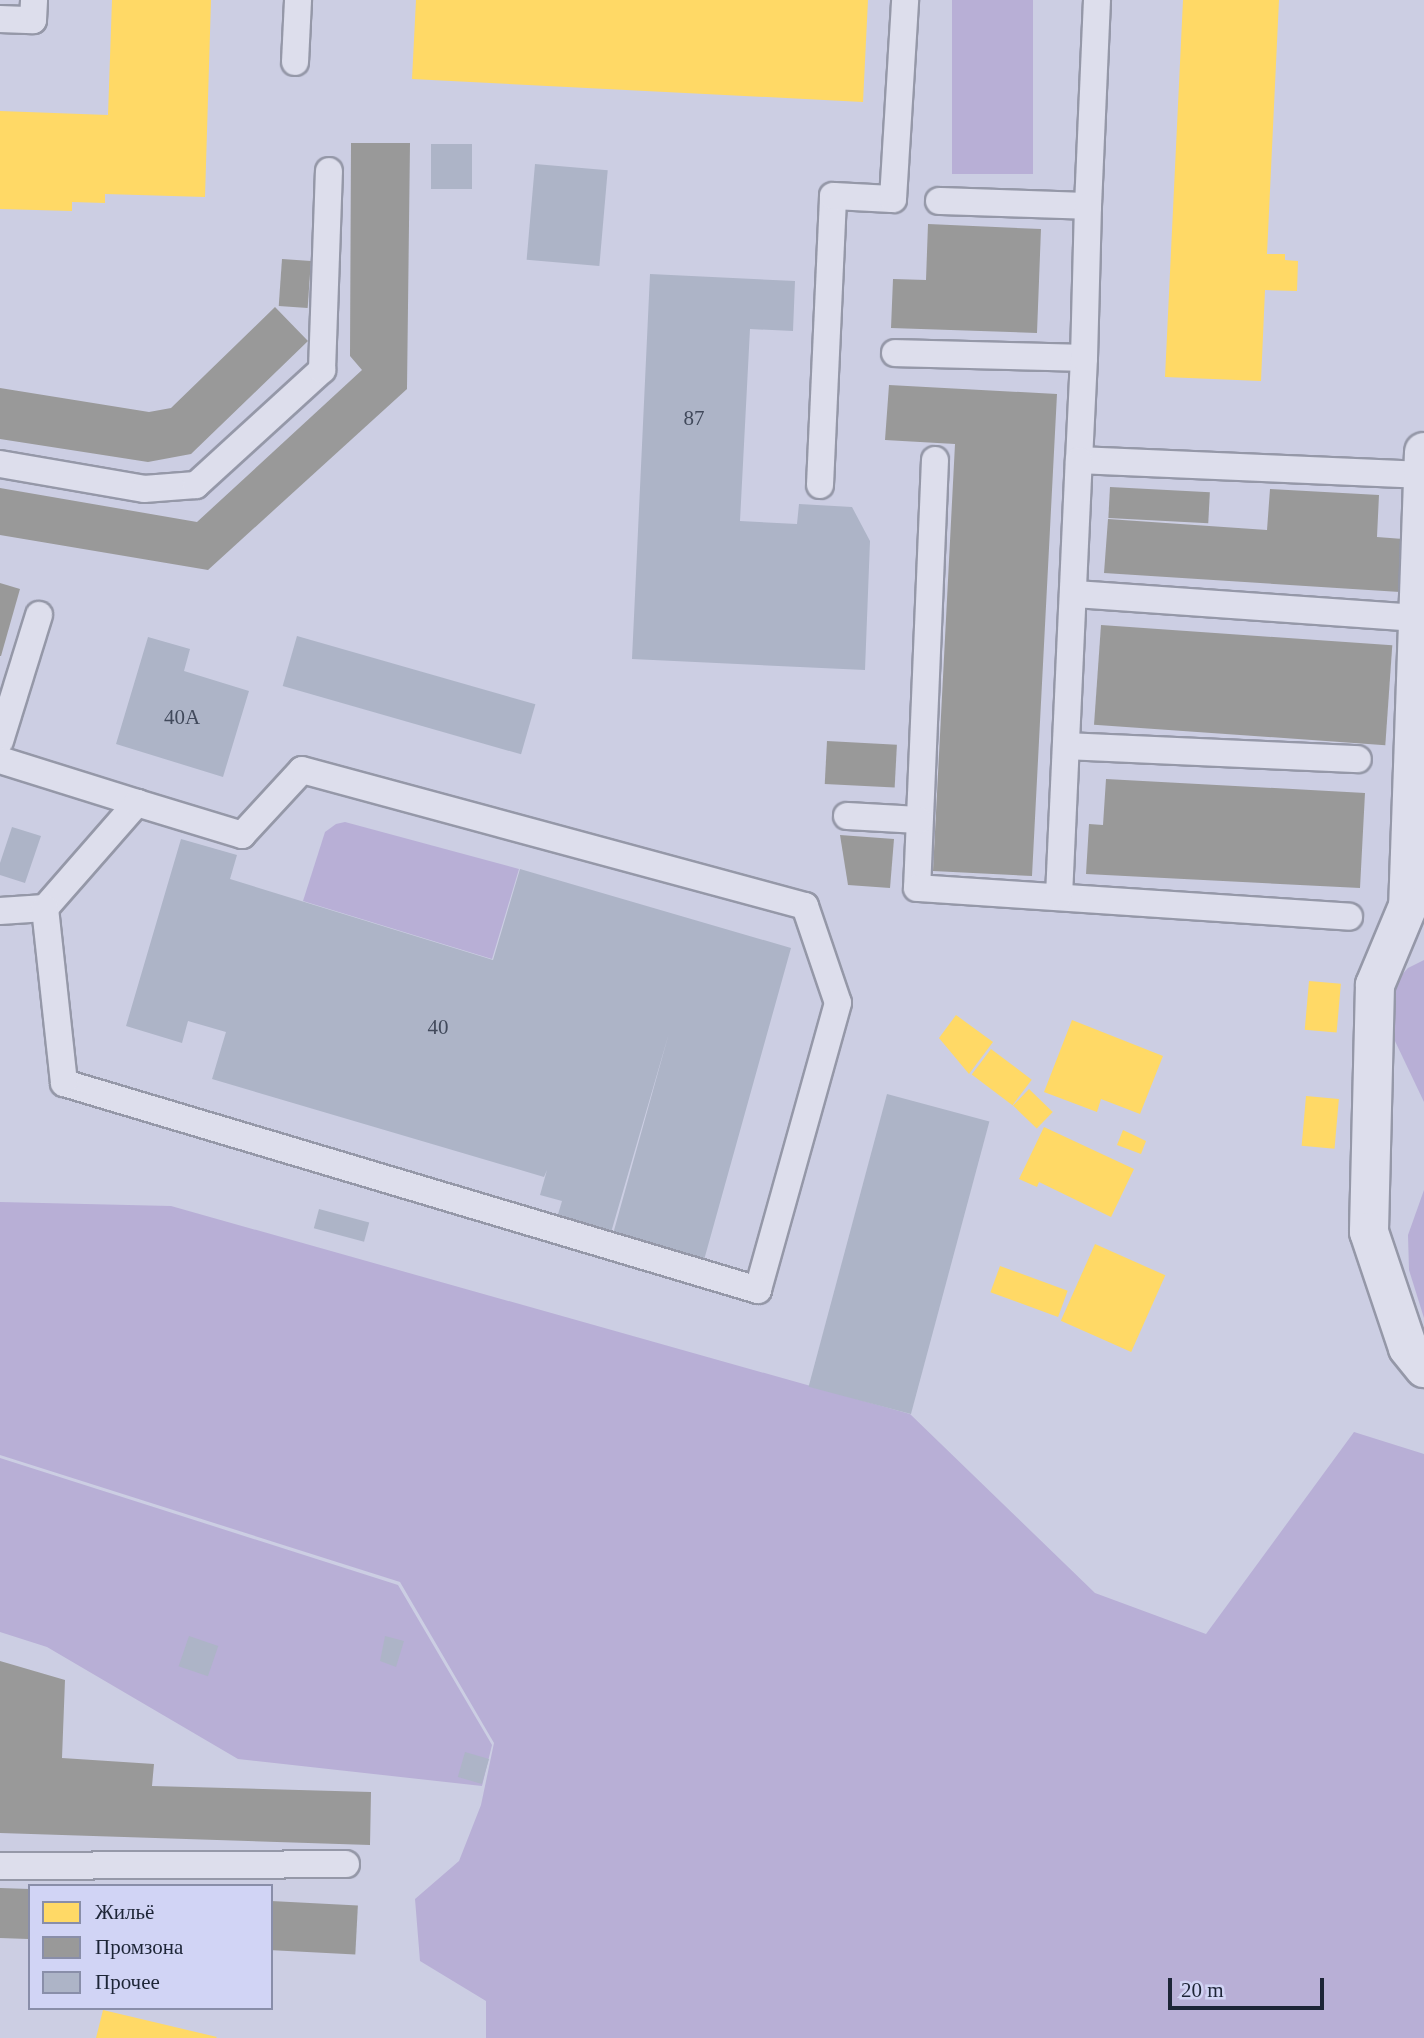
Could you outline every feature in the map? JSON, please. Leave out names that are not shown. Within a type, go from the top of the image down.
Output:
[{"type":"street","points":[[1424,452],[1418,618],[1416,909],[1375,985],[1369,1233],[1408,1348],[1424,1368]]},
{"type":"lane","points":[[0,19],[33,20],[34,0]]},
{"type":"lane","points":[[295,62],[298,0]]},
{"type":"lane","points":[[820,485],[833,196],[893,200],[905,0]]},
{"type":"lane","points":[[1059,895],[1074,594],[1097,0]]},
{"type":"lane","points":[[0,464],[144,489],[196,485],[322,370],[329,171]]},
{"type":"lane","points":[[939,201],[1088,206]]},
{"type":"lane","points":[[895,353],[1084,358]]},
{"type":"lane","points":[[935,460],[917,888],[1059,895],[1349,917]]},
{"type":"lane","points":[[1079,460],[1423,494]]},
{"type":"lane","points":[[1074,594],[1418,618]]},
{"type":"lane","points":[[0,741],[39,615]]},
{"type":"lane","points":[[1067,746],[1357,759]]},
{"type":"lane","points":[[0,760],[242,835],[302,770],[805,906],[838,1003],[758,1290],[64,1083],[45,908]]},
{"type":"lane","points":[[0,911],[45,908],[137,803]]},
{"type":"lane","points":[[846,816],[919,820]]},
{"type":"lane","points":[[0,1866],[346,1864]]},
{"type":"shaded area","points":[[952,0],[1033,0],[1033,174],[952,174]]},
{"type":"shaded area","points":[[345,822],[519,869],[492,959],[303,901],[325,832],[336,824]]},
{"type":"shaded area","points":[[1424,960],[1424,1102],[1394,1039],[1389,1012],[1395,982],[1408,968]]},
{"type":"shaded area","points":[[1424,1190],[1424,1318],[1409,1270],[1408,1235]]},
{"type":"shaded area","points":[[0,1202],[171,1206],[910,1414],[1095,1593],[1206,1634],[1354,1432],[1424,1454],[1424,2038],[486,2038],[486,2001],[420,1961],[415,1899],[459,1861],[481,1805],[494,1743],[400,1582],[0,1455]]},
{"type":"shaded area","points":[[0,1458],[398,1585],[492,1745],[482,1786],[238,1759],[47,1647],[0,1632]]},
{"type":"building: Жильё","points":[[112,0],[211,0],[205,197],[105,194],[105,203],[72,202],[72,211],[0,209],[0,111],[108,115]]},
{"type":"building: Жильё","points":[[416,0],[868,0],[863,102],[412,79]]},
{"type":"building: Жильё","points":[[1183,0],[1279,0],[1267,254],[1285,254],[1285,260],[1298,261],[1297,291],[1265,290],[1261,381],[1165,377]]},
{"type":"building: Жильё","points":[[1309,981],[1341,984],[1337,1033],[1305,1030]]},
{"type":"building: Жильё","points":[[956,1015],[993,1042],[969,1074],[939,1038]]},
{"type":"building: Жильё","points":[[1072,1020],[1163,1056],[1140,1114],[1101,1099],[1097,1112],[1044,1092]]},
{"type":"building: Жильё","points":[[991,1049],[1032,1080],[1012,1105],[972,1075]]},
{"type":"building: Жильё","points":[[1029,1089],[1053,1112],[1037,1128],[1013,1106]]},
{"type":"building: Жильё","points":[[1306,1096],[1339,1099],[1335,1149],[1302,1146]]},
{"type":"building: Жильё","points":[[1044,1127],[1134,1169],[1111,1217],[1039,1182],[1037,1187],[1019,1179]]},
{"type":"building: Жильё","points":[[1123,1130],[1146,1141],[1141,1154],[1117,1145]]},
{"type":"building: Жильё","points":[[1095,1244],[1165,1275],[1131,1352],[1061,1321]]},
{"type":"building: Жильё","points":[[1000,1266],[1068,1291],[1058,1317],[990,1292]]},
{"type":"building: Жильё","points":[[103,2010],[217,2037],[96,2038]]},
{"type":"building: Промзона","points":[[351,143],[410,143],[407,389],[208,570],[0,535],[0,488],[197,522],[362,370],[350,356]]},
{"type":"building: Промзона","points":[[928,224],[1041,229],[1037,333],[891,328],[893,279],[926,280]]},
{"type":"building: Промзона","points":[[282,259],[311,261],[308,308],[279,306]]},
{"type":"building: Промзона","points":[[275,307],[308,341],[191,454],[148,462],[0,439],[0,388],[149,412],[171,408]]},
{"type":"building: Промзона","points":[[889,385],[1057,394],[1032,876],[933,871],[955,444],[885,440]]},
{"type":"building: Промзона","points":[[1110,487],[1210,492],[1208,523],[1108,518]]},
{"type":"building: Промзона","points":[[1270,489],[1379,495],[1377,537],[1403,539],[1400,592],[1104,573],[1108,519],[1267,530]]},
{"type":"building: Промзона","points":[[0,583],[20,589],[1,656],[0,656]]},
{"type":"building: Промзона","points":[[1101,625],[1392,645],[1385,745],[1094,725]]},
{"type":"building: Промзона","points":[[827,741],[897,745],[895,788],[825,784]]},
{"type":"building: Промзона","points":[[1106,779],[1365,793],[1360,888],[1086,874],[1089,824],[1103,825]]},
{"type":"building: Промзона","points":[[840,835],[894,839],[890,888],[848,885]]},
{"type":"building: Промзона","points":[[0,1661],[65,1680],[62,1758],[154,1764],[152,1786],[371,1792],[370,1845],[0,1833]]},
{"type":"building: Промзона","points":[[0,1888],[28,1889],[28,1939],[0,1938]]},
{"type":"building: Промзона","points":[[273,1901],[358,1906],[355,1954],[273,1950]]},
{"type":"building: Прочее","points":[[431,144],[472,144],[472,189],[431,189]]},
{"type":"building: Прочее","points":[[535,164],[608,170],[599,266],[527,260]]},
{"type":"building: Прочее","points":[[650,274],[795,281],[793,331],[750,329],[740,521],[797,524],[799,504],[852,507],[870,541],[865,670],[632,659]]},
{"type":"building: Прочее","points":[[297,636],[535,704],[521,754],[283,686]]},
{"type":"building: Прочее","points":[[148,637],[190,649],[184,671],[249,691],[223,777],[116,744]]},
{"type":"building: Прочее","points":[[12,827],[41,836],[25,883],[0,875],[0,863]]},
{"type":"building: Прочее","points":[[181,839],[237,855],[230,879],[493,960],[520,869],[791,948],[704,1260],[613,1234],[669,1033],[610,1236],[556,1221],[562,1201],[540,1195],[547,1170],[544,1177],[212,1079],[226,1032],[188,1021],[182,1043],[126,1026]]},
{"type":"building: Прочее","points":[[887,1094],[989,1121],[911,1414],[809,1387]]},
{"type":"building: Прочее","points":[[319,1209],[369,1222],[364,1242],[314,1228]]},
{"type":"building: Прочее","points":[[189,1636],[218,1646],[208,1676],[179,1666]]},
{"type":"building: Прочее","points":[[385,1636],[404,1641],[396,1667],[380,1661]]},
{"type":"building: Прочее","points":[[465,1752],[489,1759],[482,1784],[458,1777]]}]
